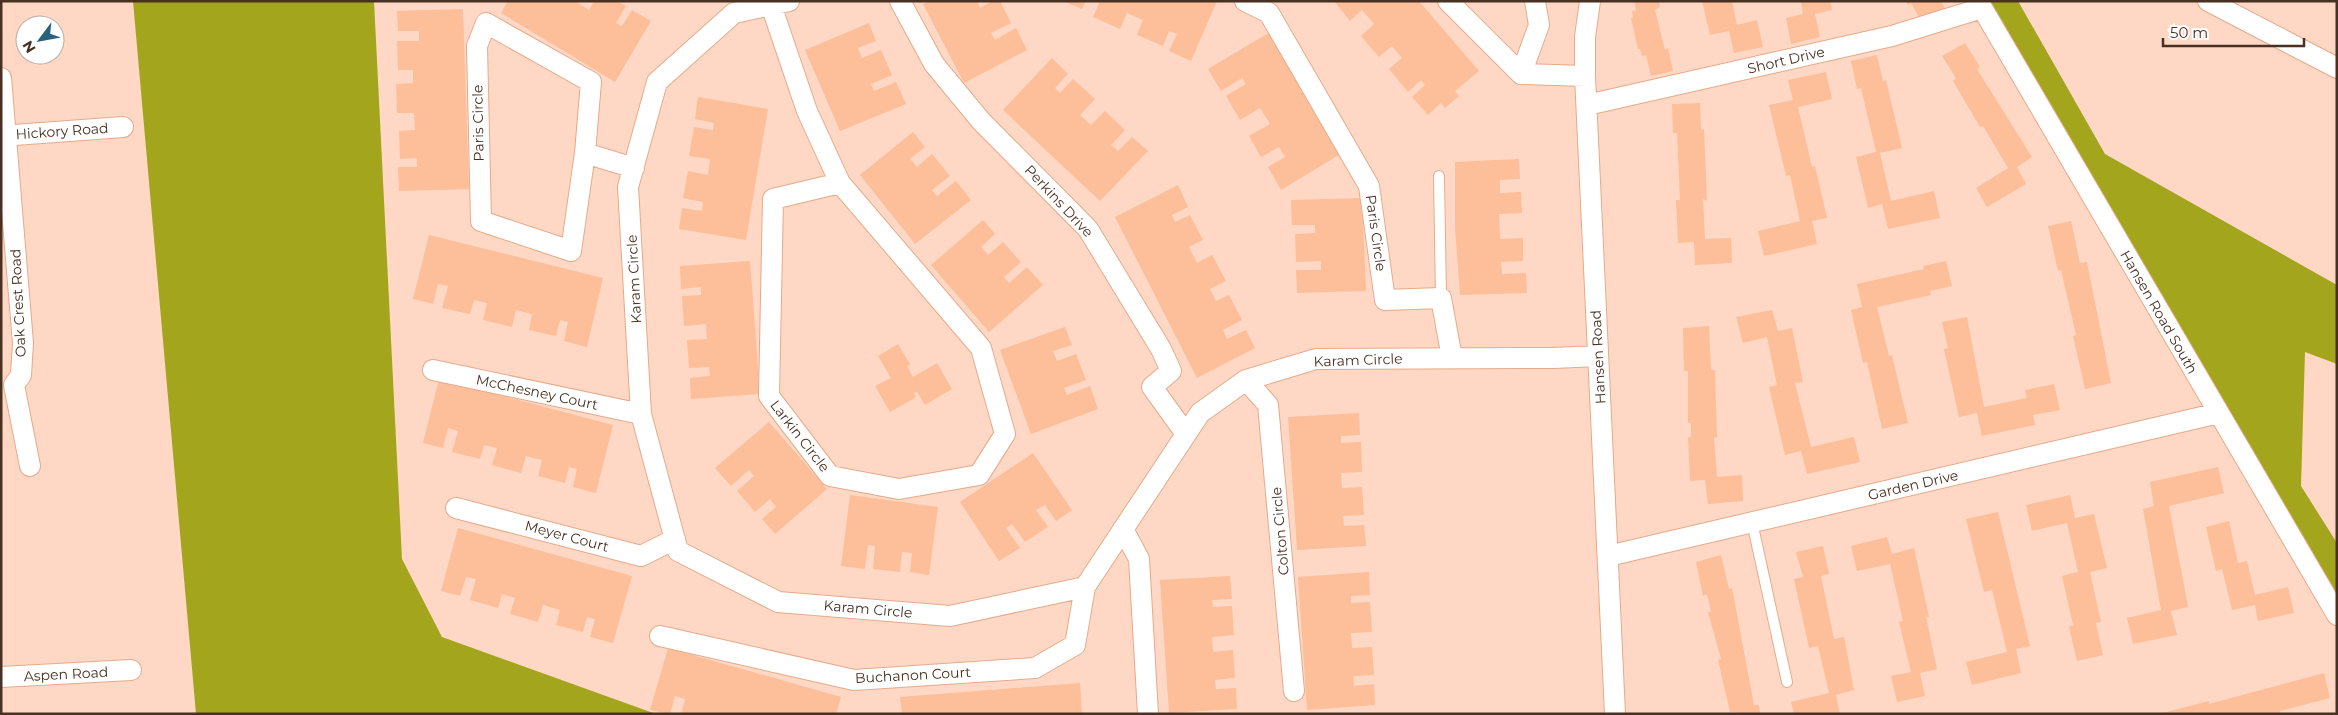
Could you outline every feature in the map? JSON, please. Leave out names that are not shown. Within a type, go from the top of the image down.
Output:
[{"type":"street","name":"Perkins Drive","points":[[900,1],[934,64],[981,121],[1088,229],[1161,349],[1171,371],[1152,387],[1186,434]]},
{"type":"street","name":"Paris Circle","points":[[1245,1],[1269,13],[1369,186],[1385,300],[1441,298]]},
{"type":"street","points":[[1448,1],[1520,74],[1585,76]]},
{"type":"street","points":[[1520,74],[1538,25],[1535,1]]},
{"type":"street","name":"Hansen Road","points":[[1590,1],[1585,37],[1585,76],[1615,714]]},
{"type":"street","points":[[2208,1],[2337,68]]},
{"type":"street","name":"Karam Circle","points":[[780,3],[734,12],[657,82],[628,187],[641,414],[678,551],[778,602],[950,616],[1085,587],[1200,413],[1246,380],[1316,358],[1598,356]]},
{"type":"street","name":"Larkin Circle","points":[[780,3],[807,111],[840,183],[981,348],[1005,434],[979,475],[899,489],[830,476],[769,396],[773,200],[840,183]]},
{"type":"street","name":"Short Drive","points":[[1587,105],[1892,36],[1980,5]]},
{"type":"street","name":"Hansen Road South","points":[[1980,5],[2337,615]]},
{"type":"street","name":"Paris Circle","points":[[486,23],[591,82],[585,153],[571,252],[481,221],[477,46],[486,23]]},
{"type":"street","name":"Oak Crest Road","points":[[1,78],[4,136],[23,343],[21,375],[8,389],[30,466]]},
{"type":"street","name":"Hickory Road","points":[[4,136],[123,127]]},
{"type":"street","points":[[585,153],[634,168]]},
{"type":"street","points":[[1441,298],[1452,358]]},
{"type":"street","name":"McChesney Court","points":[[433,370],[641,414]]},
{"type":"street","name":"Colton Circle","points":[[1246,380],[1268,405],[1294,691]]},
{"type":"street","name":"Garden Drive","points":[[1608,556],[2219,413]]},
{"type":"street","name":"Meyer Court","points":[[456,508],[641,556],[675,539]]},
{"type":"street","points":[[1123,529],[1139,558],[1148,714]]},
{"type":"street","name":"Buchanon Court","points":[[660,636],[854,680],[1035,668],[1075,645],[1085,587]]},
{"type":"street","name":"Aspen Road","points":[[1,677],[131,670]]},
{"type":"lane","points":[[1439,176],[1441,298]]},
{"type":"lane","points":[[1752,522],[1787,682]]},
{"type":"shaded area","points":[[133,1],[374,1],[402,559],[442,637],[656,714],[196,714]]},
{"type":"shaded area","points":[[1975,1],[2018,1],[2105,154],[2337,285],[2337,364],[2305,352],[2301,486],[2337,543],[2337,598]]},
{"type":"building","points":[[508,1],[575,1],[589,10],[594,1],[617,1],[626,6],[616,23],[622,26],[632,10],[651,21],[615,82],[501,13]]},
{"type":"building","points":[[929,1],[977,1],[980,8],[992,1],[1000,1],[1011,23],[991,33],[995,40],[1016,28],[1027,50],[964,83],[923,4]]},
{"type":"building","points":[[1063,1],[1086,1],[1082,9]]},
{"type":"building","points":[[1100,1],[1217,1],[1191,61],[1169,51],[1177,34],[1169,31],[1163,46],[1137,35],[1143,20],[1127,13],[1120,29],[1093,17]]},
{"type":"building","points":[[1334,1],[1419,1],[1479,71],[1455,91],[1459,96],[1445,108],[1441,103],[1428,115],[1412,97],[1425,85],[1421,80],[1408,92],[1389,69],[1402,58],[1392,46],[1379,57],[1361,36],[1374,24],[1362,10],[1350,21]]},
{"type":"building","points":[[1634,1],[1659,1],[1660,7],[1655,10],[1665,50],[1668,48],[1673,71],[1651,76],[1646,55],[1642,56],[1640,49],[1638,49],[1631,18],[1633,18],[1632,11],[1636,11]]},
{"type":"building","points":[[1702,1],[1732,1],[1737,25],[1757,20],[1763,47],[1734,53],[1729,31],[1710,35]]},
{"type":"building","points":[[1801,1],[1830,1],[1832,10],[1815,14],[1820,37],[1791,44],[1786,18],[1803,14]]},
{"type":"building","points":[[1906,1],[1941,1],[1947,12],[1924,26],[1911,3],[1908,5]]},
{"type":"building","points":[[463,9],[469,189],[399,191],[398,167],[417,167],[417,158],[400,159],[399,131],[415,130],[414,113],[397,113],[396,84],[413,83],[413,70],[398,70],[397,41],[419,41],[419,31],[398,31],[397,11]]},
{"type":"building","points":[[869,23],[876,41],[858,48],[862,58],[881,50],[892,75],[871,84],[874,91],[896,82],[906,104],[840,131],[805,50]]},
{"type":"building","points":[[1270,32],[1342,153],[1281,190],[1268,167],[1285,157],[1279,147],[1261,157],[1249,136],[1270,124],[1260,108],[1240,120],[1226,96],[1246,84],[1242,78],[1221,91],[1208,69]]},
{"type":"building","points":[[1965,43],[1980,67],[1977,69],[2032,157],[2017,167],[2026,184],[1987,207],[1976,188],[2008,168],[1983,126],[1980,127],[1953,81],[1956,78],[1942,56]]},
{"type":"building","points":[[1877,55],[1883,81],[1886,80],[1902,148],[1880,153],[1891,201],[1934,191],[1940,218],[1888,229],[1882,204],[1868,208],[1856,157],[1876,152],[1861,88],[1857,89],[1851,61]]},
{"type":"building","points":[[1052,58],[1068,74],[1055,88],[1060,93],[1073,79],[1095,99],[1080,115],[1091,125],[1105,111],[1125,130],[1111,145],[1118,151],[1132,137],[1148,151],[1100,201],[1003,110]]},
{"type":"building","points":[[1826,72],[1832,99],[1798,107],[1812,167],[1815,166],[1827,218],[1812,221],[1817,244],[1764,256],[1758,231],[1800,221],[1790,175],[1786,176],[1769,105],[1793,100],[1788,80]]},
{"type":"building","points":[[698,97],[768,109],[746,240],[679,229],[682,208],[702,211],[703,202],[683,198],[688,171],[708,175],[710,159],[689,156],[694,127],[713,130],[714,123],[695,119]]},
{"type":"building","points":[[1700,103],[1701,130],[1704,129],[1707,201],[1703,199],[1705,239],[1731,238],[1732,263],[1695,265],[1694,242],[1678,243],[1676,200],[1680,200],[1677,133],[1673,133],[1672,104]]},
{"type":"building","points":[[913,132],[925,147],[910,159],[917,167],[932,154],[950,176],[932,190],[937,196],[956,181],[971,200],[915,244],[860,175]]},
{"type":"building","points":[[1519,159],[1520,179],[1500,180],[1500,193],[1521,192],[1522,213],[1499,214],[1500,239],[1523,238],[1523,261],[1501,262],[1502,274],[1526,273],[1527,293],[1460,295],[1455,228],[1455,162]]},
{"type":"building","points":[[1178,185],[1188,207],[1172,215],[1175,222],[1190,215],[1203,240],[1189,247],[1197,263],[1212,255],[1226,281],[1210,289],[1216,301],[1229,295],[1242,320],[1223,330],[1227,339],[1246,330],[1255,348],[1197,378],[1115,217]]},
{"type":"building","points":[[1362,198],[1366,291],[1297,293],[1296,270],[1321,270],[1321,261],[1296,262],[1295,234],[1315,233],[1315,225],[1292,225],[1291,200]]},
{"type":"building","points":[[983,220],[995,234],[981,247],[988,255],[1003,242],[1021,262],[1004,277],[1009,283],[1027,267],[1043,285],[989,332],[931,265]]},
{"type":"building","points":[[2071,221],[2080,263],[2087,262],[2111,383],[2085,389],[2073,336],[2076,335],[2061,270],[2058,271],[2048,226]]},
{"type":"building","points":[[429,235],[603,278],[587,347],[564,341],[568,322],[560,320],[556,336],[529,330],[532,314],[516,310],[512,327],[483,320],[487,303],[474,300],[470,314],[442,308],[448,286],[438,284],[433,304],[413,299]]},
{"type":"building","points":[[750,261],[760,394],[691,399],[690,378],[710,376],[709,367],[689,368],[687,340],[707,339],[706,324],[684,326],[682,296],[701,295],[701,287],[681,289],[680,266]]},
{"type":"building","points":[[1946,261],[1952,286],[1930,291],[1931,295],[1877,307],[1889,356],[1892,355],[1908,423],[1882,429],[1867,362],[1863,363],[1851,310],[1862,307],[1857,284],[1924,269],[1923,266]]},
{"type":"building","points":[[1772,310],[1778,331],[1792,328],[1803,382],[1795,383],[1811,447],[1854,437],[1860,462],[1807,474],[1801,451],[1785,455],[1769,387],[1777,385],[1767,337],[1743,343],[1736,317]]},
{"type":"building","points":[[1967,317],[1984,407],[2027,398],[2025,390],[2054,384],[2060,410],[2033,415],[2035,425],[1982,436],[1977,413],[1959,417],[1944,349],[1948,348],[1942,322]]},
{"type":"building","points":[[1709,326],[1711,370],[1715,370],[1717,438],[1714,437],[1717,477],[1742,475],[1743,501],[1708,504],[1705,480],[1690,481],[1688,437],[1691,437],[1691,423],[1688,423],[1688,371],[1684,371],[1683,328]]},
{"type":"building","points":[[1065,327],[1072,345],[1053,351],[1057,361],[1076,354],[1086,380],[1064,388],[1067,395],[1090,386],[1098,409],[1031,434],[1000,350]]},
{"type":"building","points":[[898,344],[910,364],[907,366],[913,377],[937,363],[952,389],[925,405],[917,392],[914,393],[916,397],[890,412],[875,386],[891,378],[878,356]]},
{"type":"building","points":[[439,379],[613,425],[596,493],[573,487],[577,469],[569,467],[565,483],[538,476],[542,460],[526,456],[521,473],[492,465],[497,448],[484,445],[480,459],[452,452],[458,431],[448,428],[443,448],[423,443]]},
{"type":"building","points":[[1359,413],[1360,435],[1341,436],[1341,443],[1361,442],[1362,472],[1341,473],[1342,488],[1362,487],[1364,515],[1343,516],[1344,526],[1364,525],[1366,546],[1297,550],[1288,417]]},
{"type":"building","points":[[769,422],[827,489],[775,534],[762,519],[776,507],[770,499],[755,512],[737,491],[754,476],[749,470],[731,486],[715,468]]},
{"type":"building","points":[[1033,453],[1072,510],[1056,521],[1045,505],[1036,510],[1048,527],[1025,542],[1012,524],[1006,528],[1020,548],[999,561],[960,502]]},
{"type":"building","points":[[2218,467],[2224,493],[2169,506],[2188,607],[2171,611],[2177,635],[2133,644],[2127,618],[2161,610],[2143,509],[2154,506],[2150,482]]},
{"type":"building","points":[[850,495],[938,507],[929,575],[910,572],[912,553],[902,552],[900,572],[873,569],[875,546],[868,545],[865,569],[841,566]]},
{"type":"building","points":[[2070,495],[2075,518],[2094,514],[2107,568],[2090,572],[2101,622],[2096,623],[2103,655],[2077,661],[2069,627],[2073,625],[2062,576],[2078,572],[2067,523],[2032,531],[2026,505]]},
{"type":"building","points":[[1998,512],[2030,646],[2016,649],[2021,673],[1972,685],[1966,662],[2007,652],[1992,590],[1984,592],[1966,519]]},
{"type":"building","points":[[2229,521],[2238,563],[2247,561],[2255,595],[2288,587],[2294,613],[2258,621],[2255,605],[2232,610],[2222,569],[2216,571],[2206,527]]},
{"type":"building","points":[[458,528],[632,576],[613,643],[590,637],[595,619],[587,617],[583,632],[556,625],[560,610],[543,605],[538,622],[510,614],[515,598],[502,594],[498,608],[470,600],[476,579],[466,577],[460,596],[441,591]]},
{"type":"building","points":[[1887,537],[1892,554],[1914,548],[1929,617],[1926,617],[1937,669],[1920,673],[1925,696],[1897,702],[1891,676],[1911,672],[1899,622],[1903,621],[1890,564],[1857,571],[1851,546]]},
{"type":"building","points":[[1823,546],[1829,574],[1821,576],[1834,639],[1844,637],[1854,690],[1836,695],[1840,714],[1794,714],[1791,702],[1829,693],[1818,646],[1809,648],[1794,579],[1803,577],[1796,552]]},
{"type":"building","points":[[1721,555],[1729,589],[1732,588],[1754,705],[1759,705],[1760,714],[1730,712],[1718,660],[1721,659],[1708,612],[1711,612],[1707,594],[1703,596],[1696,562]]},
{"type":"building","points":[[1369,572],[1370,595],[1351,596],[1351,603],[1370,602],[1372,632],[1351,633],[1352,648],[1372,647],[1374,675],[1353,676],[1354,686],[1374,684],[1375,705],[1307,710],[1298,577]]},
{"type":"building","points":[[1230,576],[1232,599],[1212,600],[1213,607],[1232,606],[1234,635],[1212,637],[1213,652],[1233,650],[1235,678],[1215,680],[1216,689],[1236,688],[1237,709],[1169,713],[1160,580]]},
{"type":"building","points":[[668,648],[841,697],[836,714],[681,714],[685,699],[675,696],[670,714],[650,710]]},
{"type":"building","points":[[2324,673],[2330,698],[2280,711],[2280,714],[2159,714],[2209,701],[2209,704]]},
{"type":"building","points":[[1080,683],[1082,714],[902,714],[900,697]]}]
